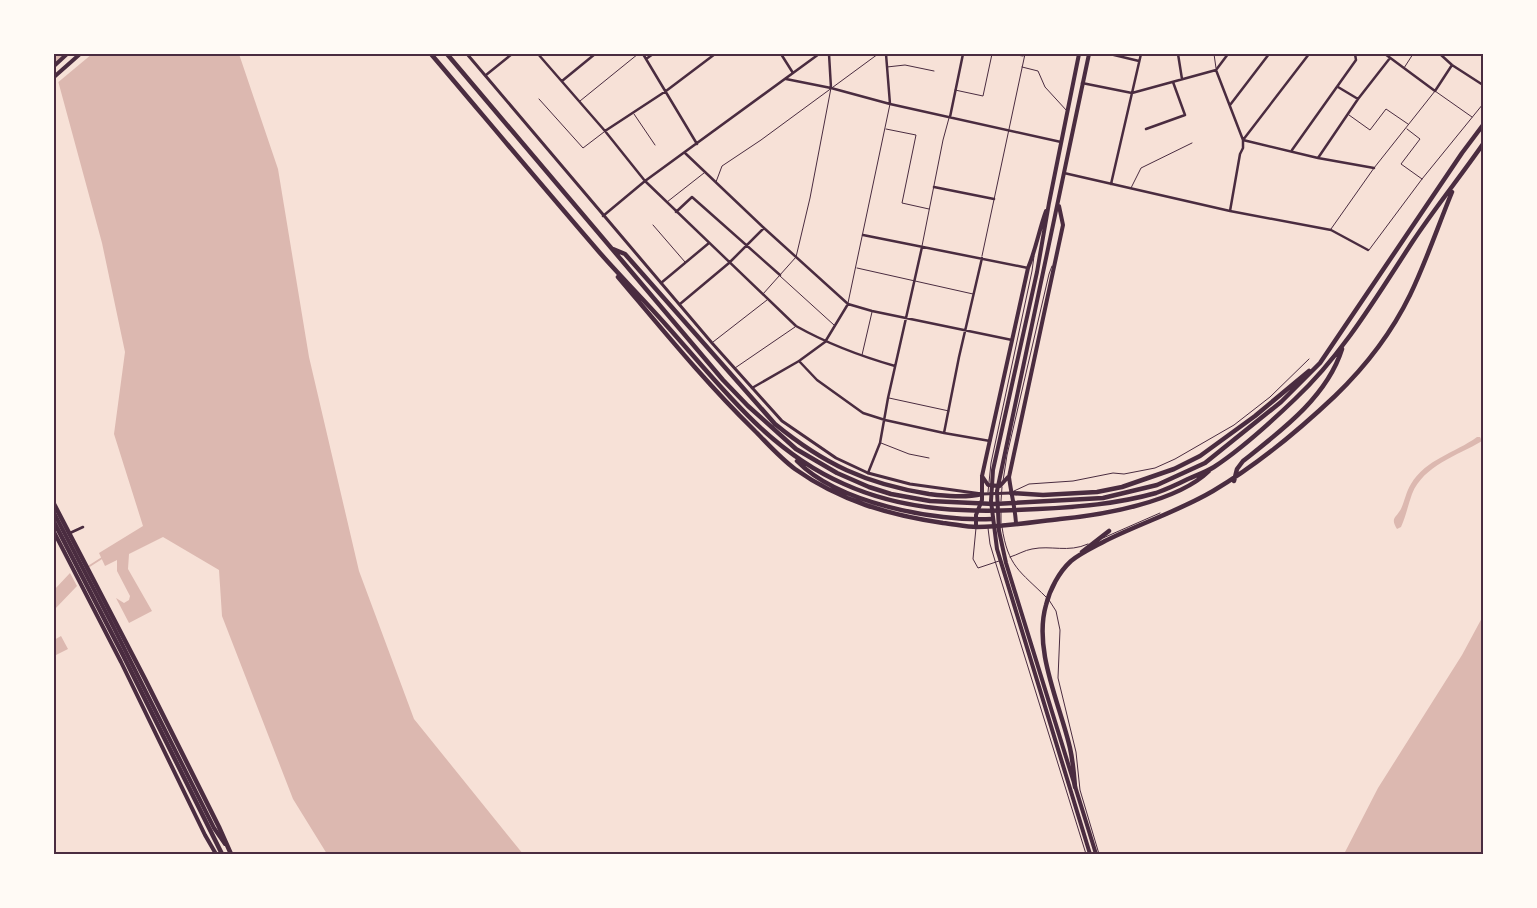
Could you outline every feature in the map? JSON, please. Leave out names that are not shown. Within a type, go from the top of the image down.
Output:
[{"type":"highway","points":[[431,54],[602,255],[740,408],[811,474],[858,497],[915,514],[990,519]]},
{"type":"highway","points":[[447,54],[675,323],[748,406],[773,430],[812,460],[852,481],[891,494],[919,500],[952,503],[1001,504],[1103,498],[1157,484],[1205,463],[1281,402],[1320,363],[1483,125]]},
{"type":"highway","points":[[602,255],[607,264],[736,412],[794,468],[820,485],[848,500],[906,517],[976,527],[1080,517],[1124,509],[1164,497],[1201,479],[1295,400],[1316,379],[1355,330],[1416,237],[1483,144]]},
{"type":"highway","points":[[1071,561],[1114,537],[1213,491],[1277,446],[1335,396],[1375,352],[1394,324],[1410,295],[1454,186]]},
{"type":"highway","points":[[611,248],[625,254],[774,424],[800,445],[827,462],[864,479],[887,486],[909,491],[954,496],[982,494]]},
{"type":"highway","points":[[1234,481],[1237,469],[1243,461],[1298,414],[1315,395],[1337,363],[1343,345]]},
{"type":"highway","points":[[1011,493],[1043,495],[1097,492],[1132,484],[1174,469],[1200,456],[1255,416],[1297,379],[1320,363]]},
{"type":"highway","points":[[791,455],[830,478],[880,498],[927,508],[980,511],[1088,507],[1109,504],[1158,492],[1212,469]]},
{"type":"highway","points":[[54,504],[154,696],[232,854]]},
{"type":"highway","points":[[54,522],[123,655],[222,854]]},
{"type":"highway","points":[[1075,787],[1070,748],[1050,674],[1042,635],[1045,608],[1053,586],[1071,561],[1109,532]]},
{"type":"main road","points":[[54,66],[68,54]]},
{"type":"main road","points":[[54,77],[80,54]]},
{"type":"main road","points":[[1079,54],[996,456],[991,489],[990,519],[997,549],[1088,854]]},
{"type":"main road","points":[[1089,54],[997,491],[1001,544],[1006,563],[1097,854]]},
{"type":"main road","points":[[976,527],[976,515],[982,494],[982,476],[990,440],[1013,340],[1033,271],[1041,224],[1049,203]]},
{"type":"main road","points":[[1016,523],[1014,500],[1008,477],[1063,224],[1058,204]]},
{"type":"main road","points":[[982,476],[988,485],[1000,486],[1008,477]]},
{"type":"main road","points":[[54,513],[214,828],[232,854]]},
{"type":"main road","points":[[54,532],[56,541],[84,589],[216,854]]},
{"type":"street","points":[[467,54],[712,343],[782,421],[836,458],[868,473],[910,484],[982,494],[1011,493]]},
{"type":"street","points":[[486,75],[512,54]]},
{"type":"street","points":[[538,54],[605,131],[645,181],[796,326],[825,342],[895,366]]},
{"type":"street","points":[[562,81],[595,54]]},
{"type":"street","points":[[643,54],[697,144]]},
{"type":"street","points":[[646,59],[654,54]]},
{"type":"street","points":[[605,131],[715,54]]},
{"type":"street","points":[[781,54],[793,73]]},
{"type":"street","points":[[603,216],[645,181],[819,54]]},
{"type":"street","points":[[829,54],[831,88]]},
{"type":"street","points":[[886,54],[890,104]]},
{"type":"street","points":[[950,117],[963,54]]},
{"type":"street","points":[[1111,184],[1141,54]]},
{"type":"street","points":[[1178,54],[1182,79]]},
{"type":"street","points":[[1082,83],[1132,93],[1216,70],[1228,54]]},
{"type":"street","points":[[1230,105],[1268,54]]},
{"type":"street","points":[[1243,140],[1309,54]]},
{"type":"street","points":[[1292,150],[1356,60],[1355,54]]},
{"type":"street","points":[[1385,54],[1435,91],[1452,65]]},
{"type":"street","points":[[1440,54],[1452,65],[1483,85]]},
{"type":"street","points":[[1114,55],[1140,62]]},
{"type":"street","points":[[1318,158],[1358,99],[1390,58]]},
{"type":"street","points":[[1216,70],[1243,140],[1230,210]]},
{"type":"street","points":[[786,79],[1061,142]]},
{"type":"street","points":[[1146,129],[1185,115],[1173,82]]},
{"type":"street","points":[[1338,87],[1358,99]]},
{"type":"street","points":[[1243,140],[1264,146],[1292,150],[1318,158],[1374,168]]},
{"type":"street","points":[[685,153],[848,304],[906,319],[1013,340]]},
{"type":"street","points":[[1064,173],[1230,210],[1331,230],[1368,250]]},
{"type":"street","points":[[934,187],[994,199]]},
{"type":"street","points":[[676,212],[692,197],[780,275]]},
{"type":"street","points":[[680,304],[729,263],[764,228]]},
{"type":"street","points":[[863,235],[982,258],[1033,271]]},
{"type":"street","points":[[661,283],[709,243]]},
{"type":"street","points":[[868,473],[880,443],[888,398],[922,247]]},
{"type":"street","points":[[944,433],[982,258]]},
{"type":"street","points":[[752,388],[798,361],[825,342],[848,304]]},
{"type":"street","points":[[798,361],[817,380],[863,413],[884,420],[944,433],[990,440]]},
{"type":"street","points":[[56,541],[84,527]]},
{"type":"lane","points":[[579,102],[638,54]]},
{"type":"lane","points":[[716,182],[722,166],[761,140],[878,54]]},
{"type":"lane","points":[[955,90],[983,96],[992,54]]},
{"type":"lane","points":[[982,258],[1024,55],[1010,54]]},
{"type":"lane","points":[[1214,54],[1216,70]]},
{"type":"lane","points":[[1404,68],[1413,54]]},
{"type":"lane","points":[[887,67],[904,65],[934,71]]},
{"type":"lane","points":[[1022,66],[1038,71],[1045,87],[1067,112]]},
{"type":"lane","points":[[763,294],[796,257],[810,198],[831,88]]},
{"type":"lane","points":[[1331,230],[1374,168],[1435,91],[1472,117]]},
{"type":"lane","points":[[539,99],[583,148],[605,131]]},
{"type":"lane","points":[[848,304],[890,104]]},
{"type":"lane","points":[[1368,250],[1422,179],[1483,104]]},
{"type":"lane","points":[[1348,114],[1370,130],[1386,109],[1409,125]]},
{"type":"lane","points":[[633,113],[655,145]]},
{"type":"lane","points":[[922,247],[943,140],[950,117]]},
{"type":"lane","points":[[1406,128],[1420,139],[1401,164],[1422,179]]},
{"type":"lane","points":[[885,129],[916,135],[902,203],[929,209]]},
{"type":"lane","points":[[1131,188],[1142,168],[1192,143]]},
{"type":"lane","points":[[667,202],[705,172]]},
{"type":"lane","points":[[652,225],[685,263]]},
{"type":"lane","points":[[1056,257],[1049,274],[1007,455],[1000,496],[1001,520],[1005,547],[1011,561],[1051,602],[1058,617],[1060,630],[1058,665],[1060,688],[1076,752],[1081,795],[1097,854]]},
{"type":"lane","points":[[856,268],[974,294]]},
{"type":"lane","points":[[988,511],[991,463],[1033,271]]},
{"type":"lane","points":[[780,275],[835,326]]},
{"type":"lane","points":[[712,343],[768,299]]},
{"type":"lane","points":[[862,356],[872,311]]},
{"type":"lane","points":[[734,368],[796,326]]},
{"type":"lane","points":[[1011,493],[1028,484],[1073,481],[1113,473],[1124,474],[1155,468],[1197,448],[1234,425],[1270,397],[1309,359]]},
{"type":"lane","points":[[888,398],[948,411]]},
{"type":"lane","points":[[880,443],[909,454],[929,458]]},
{"type":"lane","points":[[976,527],[973,559],[978,568],[1033,549],[1066,550],[1080,548],[1160,513]]},
{"type":"shaded area","points":[[54,54],[239,54],[278,169],[309,357],[359,571],[414,719],[523,854],[327,854],[293,799],[222,616],[219,570],[163,537],[129,554],[128,569],[152,611],[129,623],[116,598],[124,603],[129,600],[130,596],[117,571],[117,560],[105,566],[99,553],[143,526],[114,434],[125,352],[102,243],[54,66]]},
{"type":"shaded area","points":[[1480,437],[1482,441],[1442,462],[1417,484],[1401,527],[1397,529],[1394,518],[1401,509],[1409,487],[1417,475],[1433,462]]},
{"type":"shaded area","points":[[70,573],[77,586],[54,610],[54,590]]},
{"type":"shaded area","points":[[1483,616],[1483,854],[1344,854],[1378,788],[1462,655]]},
{"type":"shaded area","points":[[61,636],[68,649],[54,656],[54,640]]},
{"type":"pier","points":[[64,54],[92,54],[56,84],[54,63]]},
{"type":"waterway","points":[[88,567],[102,558]]}]
